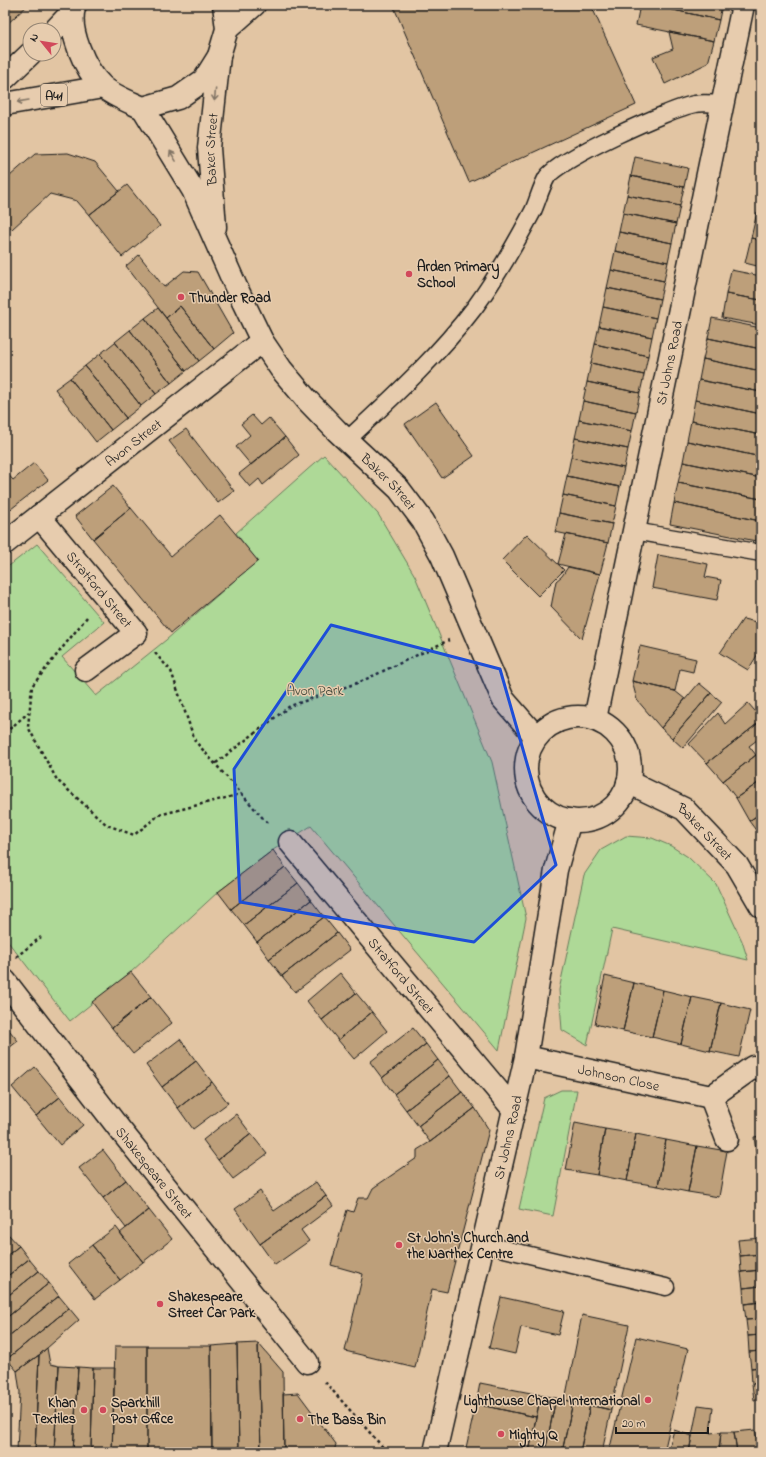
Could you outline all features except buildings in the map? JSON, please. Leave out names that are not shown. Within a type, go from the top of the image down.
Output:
[{"type":"main road","points":[[74,8],[75,36],[84,62],[103,87],[143,108],[178,98],[204,80],[219,56],[227,29],[224,5]]},
{"type":"main road","points":[[227,29],[254,5]]},
{"type":"main road","name":"St Johns Road","points":[[594,719],[743,5]]},
{"type":"main road","points":[[62,22],[74,8]]},
{"type":"main road","name":"Baker Street","points":[[216,242],[209,148],[219,56]]},
{"type":"main road","points":[[5,78],[22,62]]},
{"type":"main road","name":"A41","points":[[5,104],[103,87]]},
{"type":"main road","name":"Baker Street","points":[[143,108],[193,190],[262,341],[281,369],[307,400],[399,489],[423,521],[442,556],[503,699],[536,737]]},
{"type":"main road","name":"Avon Street","points":[[5,543],[262,341]]},
{"type":"main road","name":"Stratford Street","points":[[39,516],[136,633],[86,670]]},
{"type":"main road","points":[[578,716],[594,719],[608,726],[620,738],[628,759],[628,782],[622,796],[612,807],[600,816],[585,820],[570,820],[553,815],[539,804],[529,789],[526,771],[528,753],[536,737],[548,726],[562,719],[578,716]]},
{"type":"main road","name":"Baker Street","points":[[628,782],[684,809],[737,865],[761,906]]},
{"type":"main road","name":"St Johns Road","points":[[435,1452],[526,1057],[556,870],[570,820]]},
{"type":"main road","name":"Stratford Street","points":[[290,842],[514,1110]]},
{"type":"main road","name":"Shakespeare Street","points":[[8,971],[121,1131],[307,1362]]},
{"type":"main road","name":"Johnson Close","points":[[526,1057],[711,1097]]},
{"type":"main road","points":[[726,1139],[711,1097],[753,1067]]},
{"type":"lane","points":[[347,440],[400,390],[475,307],[507,256],[533,210],[548,176],[564,162],[664,115],[696,104],[723,104]]},
{"type":"lane","points":[[634,531],[682,541],[761,553]]},
{"type":"lane","points":[[483,1244],[666,1286]]},
{"type":"path","points":[[105,596],[32,686],[28,727],[57,780],[107,825],[134,834],[159,815],[240,794]]},
{"type":"path","points":[[216,763],[290,706],[360,682],[473,628]]},
{"type":"path","points":[[136,633],[171,671],[195,741],[216,763],[240,794],[269,826],[290,842]]},
{"type":"path","points":[[5,732],[30,712]]},
{"type":"path","points":[[8,971],[41,937]]},
{"type":"path","points":[[307,1362],[387,1452]]},
{"type":"highlighted area","points":[[331,625],[500,669],[556,865],[474,942],[240,902],[234,769]]},
{"type":"green space","name":"Avon Park","points":[[324,455],[378,514],[415,576],[492,762],[526,918],[499,1050],[311,826],[273,850],[218,892],[131,972],[70,1021],[5,938],[5,569],[37,544],[104,622],[62,657],[96,696],[166,640],[257,561],[236,533]]},
{"type":"green space","points":[[626,836],[652,838],[671,846],[688,857],[716,884],[742,941],[748,960],[612,929],[587,1045],[562,1030],[559,990],[584,875],[601,850]]},
{"type":"green space","points":[[561,1090],[577,1090],[553,1216],[519,1209],[544,1098]]},
{"type":"place","name":"Arden Primary School","points":[[409,274]]},
{"type":"place","name":"Thunder Road","points":[[181,297]]},
{"type":"place","name":"St John's Church and the Narthex Centre","points":[[399,1245]]},
{"type":"place","name":"Shakespeare Street Car Park","points":[[160,1304]]},
{"type":"place","name":"Lighthouse Chapel International","points":[[648,1400]]},
{"type":"place","name":"Khan Textiles","points":[[84,1410]]},
{"type":"place","name":"Sparkhill Post Office","points":[[103,1410]]},
{"type":"place","name":"The Bass Bin","points":[[300,1419]]},
{"type":"place","name":"Mighty Q","points":[[501,1434]]}]
